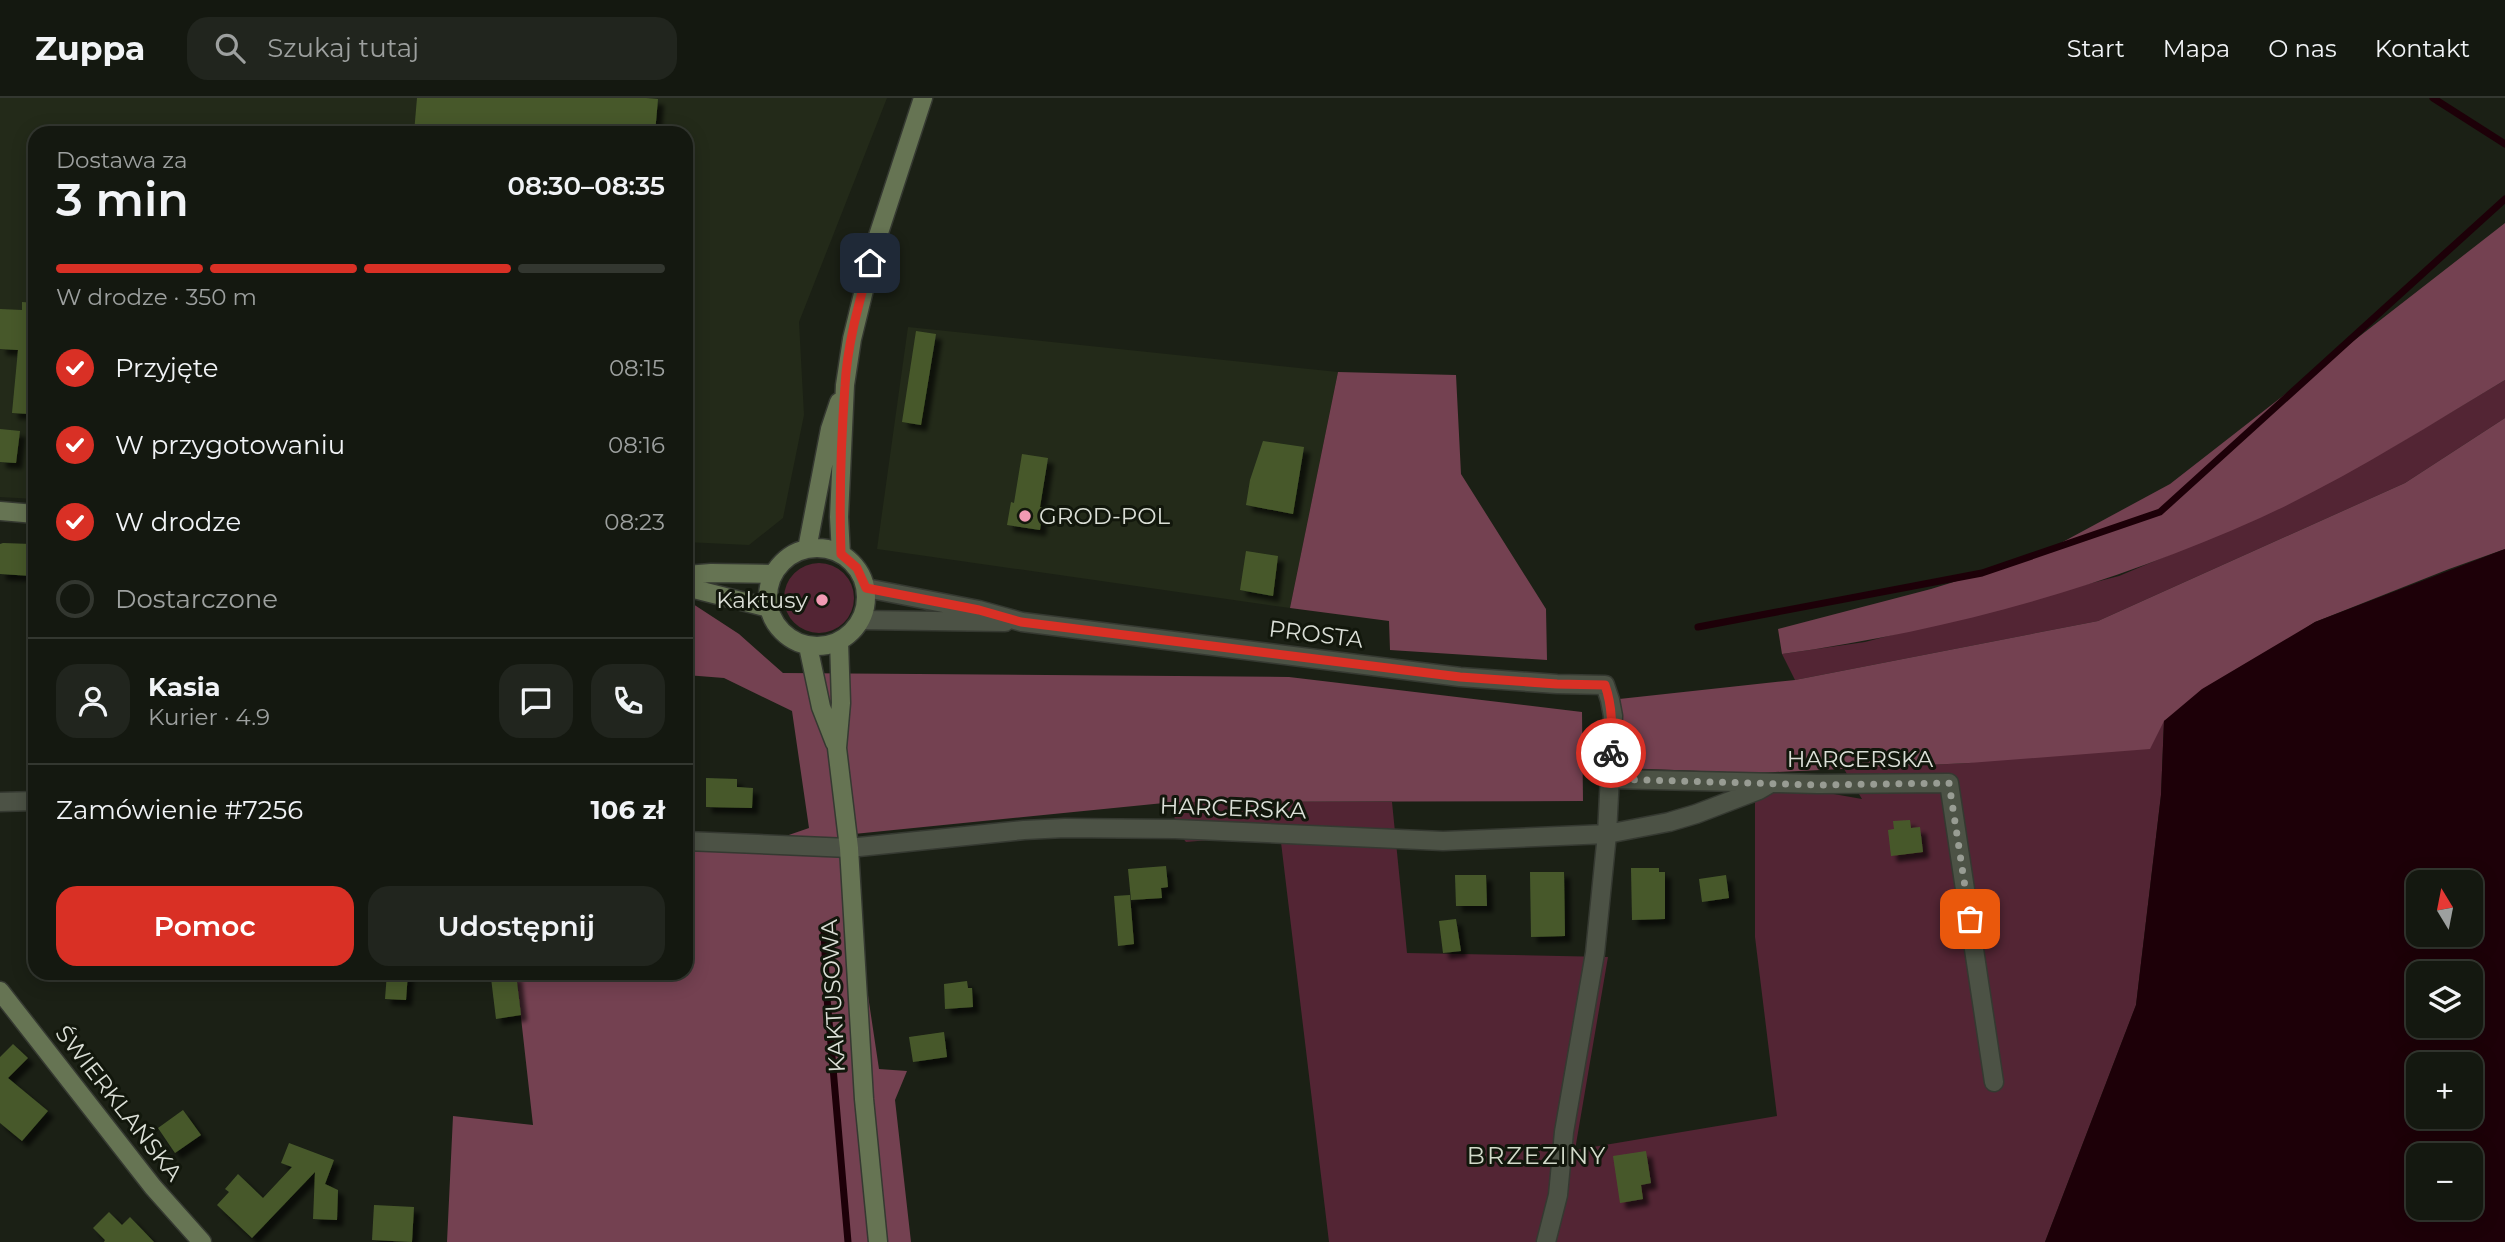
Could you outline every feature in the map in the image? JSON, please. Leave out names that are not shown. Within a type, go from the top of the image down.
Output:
[{"type":"main road","points":[[807,549],[837,429],[855,322],[870,263],[923,98]]},
{"type":"main road","points":[[837,429],[841,554]]},
{"type":"main road","points":[[0,512],[28,514]]},
{"type":"main road","points":[[824,548],[841,554],[857,568],[866,588],[866,605],[861,620],[852,632],[839,641],[824,646],[808,646],[793,640],[780,630],[769,608],[768,591],[774,574],[791,555],[807,549],[824,548]]},
{"type":"main road","points":[[693,574],[774,574]]},
{"type":"main road","points":[[693,589],[769,608]]},
{"type":"main road","name":"KAKTUSOWA","points":[[839,641],[841,704],[837,748],[849,848],[864,1099],[878,1242]]},
{"type":"main road","name":"KAKTUSOWA","points":[[808,646],[821,707],[837,748]]},
{"type":"main road","name":"ŚWIERKLAŃSKA","points":[[0,991],[153,1187],[202,1242]]},
{"type":"street","name":"PROSTA","points":[[866,588],[979,610],[1021,622]]},
{"type":"street","name":"PROSTA","points":[[861,620],[1021,622],[1460,677],[1605,685],[1612,716],[1610,779]]},
{"type":"street","name":"HARCERSKA","points":[[1610,779],[1771,783],[1949,783],[1994,1082]]},
{"type":"street","points":[[1546,1242],[1558,1195],[1564,1132],[1595,953],[1610,779]]},
{"type":"street","name":"HARCERSKA","points":[[693,841],[849,848],[1065,828],[1175,829],[1443,841],[1607,834],[1696,814],[1771,783]]},
{"type":"street","points":[[0,802],[28,801]]},
{"type":"shaded area","points":[[0,98],[887,98],[799,322],[804,415],[783,518],[749,545],[693,542],[693,126],[28,126],[28,499],[0,497]]},
{"type":"shaded area","points":[[2505,223],[2505,380],[2415,434],[2292,503],[2202,543],[2143,565],[2026,603],[1966,619],[1782,654],[1778,629],[1931,589],[2035,557],[2170,484]]},
{"type":"shaded area","points":[[908,327],[1338,372],[1290,608],[877,549]]},
{"type":"shaded area","points":[[1338,372],[1456,375],[1461,474],[1546,609],[1547,660],[1390,650],[1389,621],[1290,608]]},
{"type":"shaded area","points":[[2505,380],[2505,418],[2405,483],[2098,621],[1795,680],[1782,654],[1865,642],[2119,576],[2262,516],[2391,448]]},
{"type":"shaded area","points":[[2505,418],[2505,549],[2315,622],[2164,721],[2150,749],[1969,763],[1754,773],[1621,768],[1610,700],[1795,680],[2098,621],[2405,483]]},
{"type":"shaded area","points":[[2505,549],[2505,1242],[2045,1242],[2136,1005],[2161,795],[2164,721],[2202,689],[2315,622]]},
{"type":"shaded area","points":[[819,563],[844,573],[854,598],[844,623],[819,633],[794,623],[784,598],[794,573]]},
{"type":"shaded area","points":[[693,604],[739,634],[783,673],[1289,677],[1582,712],[1583,801],[1174,802],[844,835],[879,1069],[907,1071],[895,1100],[911,1242],[447,1242],[453,1116],[533,1125],[517,980],[693,980],[693,844],[751,848],[809,828],[792,711],[724,678],[693,676]]},
{"type":"shaded area","points":[[2164,721],[2161,795],[2136,1005],[2045,1242],[1329,1242],[1280,834],[1186,842],[1175,829],[1174,802],[1392,802],[1407,953],[1608,957],[1575,1150],[1777,1116],[1755,937],[1755,789],[1771,783],[1862,799],[1844,769],[1969,763]]},
{"type":"building","points":[[417,98],[658,99],[656,126],[415,126]]},
{"type":"building","points":[[22,302],[28,302],[28,414],[12,413],[18,350],[0,349],[0,309],[22,310]]},
{"type":"building","points":[[916,331],[936,334],[921,425],[902,422]]},
{"type":"building","points":[[0,429],[20,431],[16,463],[0,462]]},
{"type":"building","points":[[1263,441],[1304,447],[1293,514],[1246,505],[1250,480]]},
{"type":"building","points":[[1022,454],[1048,458],[1040,507],[1043,507],[1040,530],[1007,525],[1011,502],[1014,503]]},
{"type":"building","points":[[0,544],[28,544],[28,576],[0,574]]},
{"type":"building","points":[[1246,551],[1278,556],[1273,596],[1240,590]]},
{"type":"building","points":[[706,778],[737,779],[737,787],[753,788],[752,808],[706,807]]},
{"type":"building","points":[[1910,820],[1911,828],[1920,827],[1923,852],[1891,856],[1888,830],[1894,829],[1893,821]]},
{"type":"building","points":[[1166,866],[1168,887],[1161,888],[1162,898],[1131,900],[1128,869]]},
{"type":"building","points":[[1631,868],[1659,868],[1659,872],[1665,872],[1665,919],[1632,920]]},
{"type":"building","points":[[1530,872],[1564,872],[1565,936],[1531,937]]},
{"type":"building","points":[[1455,875],[1486,875],[1487,906],[1456,906]]},
{"type":"building","points":[[1726,875],[1729,898],[1702,902],[1699,879]]},
{"type":"building","points":[[1130,895],[1134,944],[1118,946],[1114,896]]},
{"type":"building","points":[[1456,919],[1461,951],[1443,953],[1439,921]]},
{"type":"building","points":[[386,980],[407,980],[406,1000],[385,999]]},
{"type":"building","points":[[491,980],[517,980],[521,1015],[496,1019]]},
{"type":"building","points":[[967,981],[968,988],[972,988],[973,1007],[945,1009],[944,984]]},
{"type":"building","points":[[944,1032],[947,1057],[913,1062],[909,1037]]},
{"type":"building","points":[[13,1044],[28,1058],[8,1078],[48,1111],[22,1141],[0,1123],[0,1057]]},
{"type":"building","points":[[183,1110],[201,1135],[175,1153],[158,1128]]},
{"type":"building","points":[[289,1143],[334,1160],[325,1184],[338,1190],[337,1220],[313,1219],[315,1172],[252,1238],[217,1205],[229,1192],[225,1189],[238,1174],[263,1198],[292,1167],[281,1163]]},
{"type":"building","points":[[1646,1151],[1651,1183],[1641,1185],[1643,1199],[1620,1203],[1613,1156]]},
{"type":"building","points":[[374,1205],[414,1207],[412,1242],[372,1240]]},
{"type":"building","points":[[109,1212],[122,1225],[130,1217],[154,1242],[104,1242],[93,1228]]},
{"type":"waterway","points":[[2433,98],[2505,144]]},
{"type":"waterway","points":[[1698,627],[1982,573],[2160,512],[2505,199]]},
{"type":"waterway","points":[[824,930],[827,998],[848,1242]]},
{"type":"way so far","points":[[1611,753],[1610,779],[1818,785],[1949,783],[1970,919]]},
{"type":"place","name":"GROD-POL","points":[[1025,516]]},
{"type":"place","name":"Kaktusy","points":[[822,600]]},
{"type":"district","name":"BRZEZINY","points":[[1537,1155]]},
{"type":"route","points":[[870,263],[855,322],[845,385],[839,517],[841,554],[857,568],[866,588],[979,610],[1021,622],[1460,677],[1605,685],[1612,716],[1611,753]]}]
